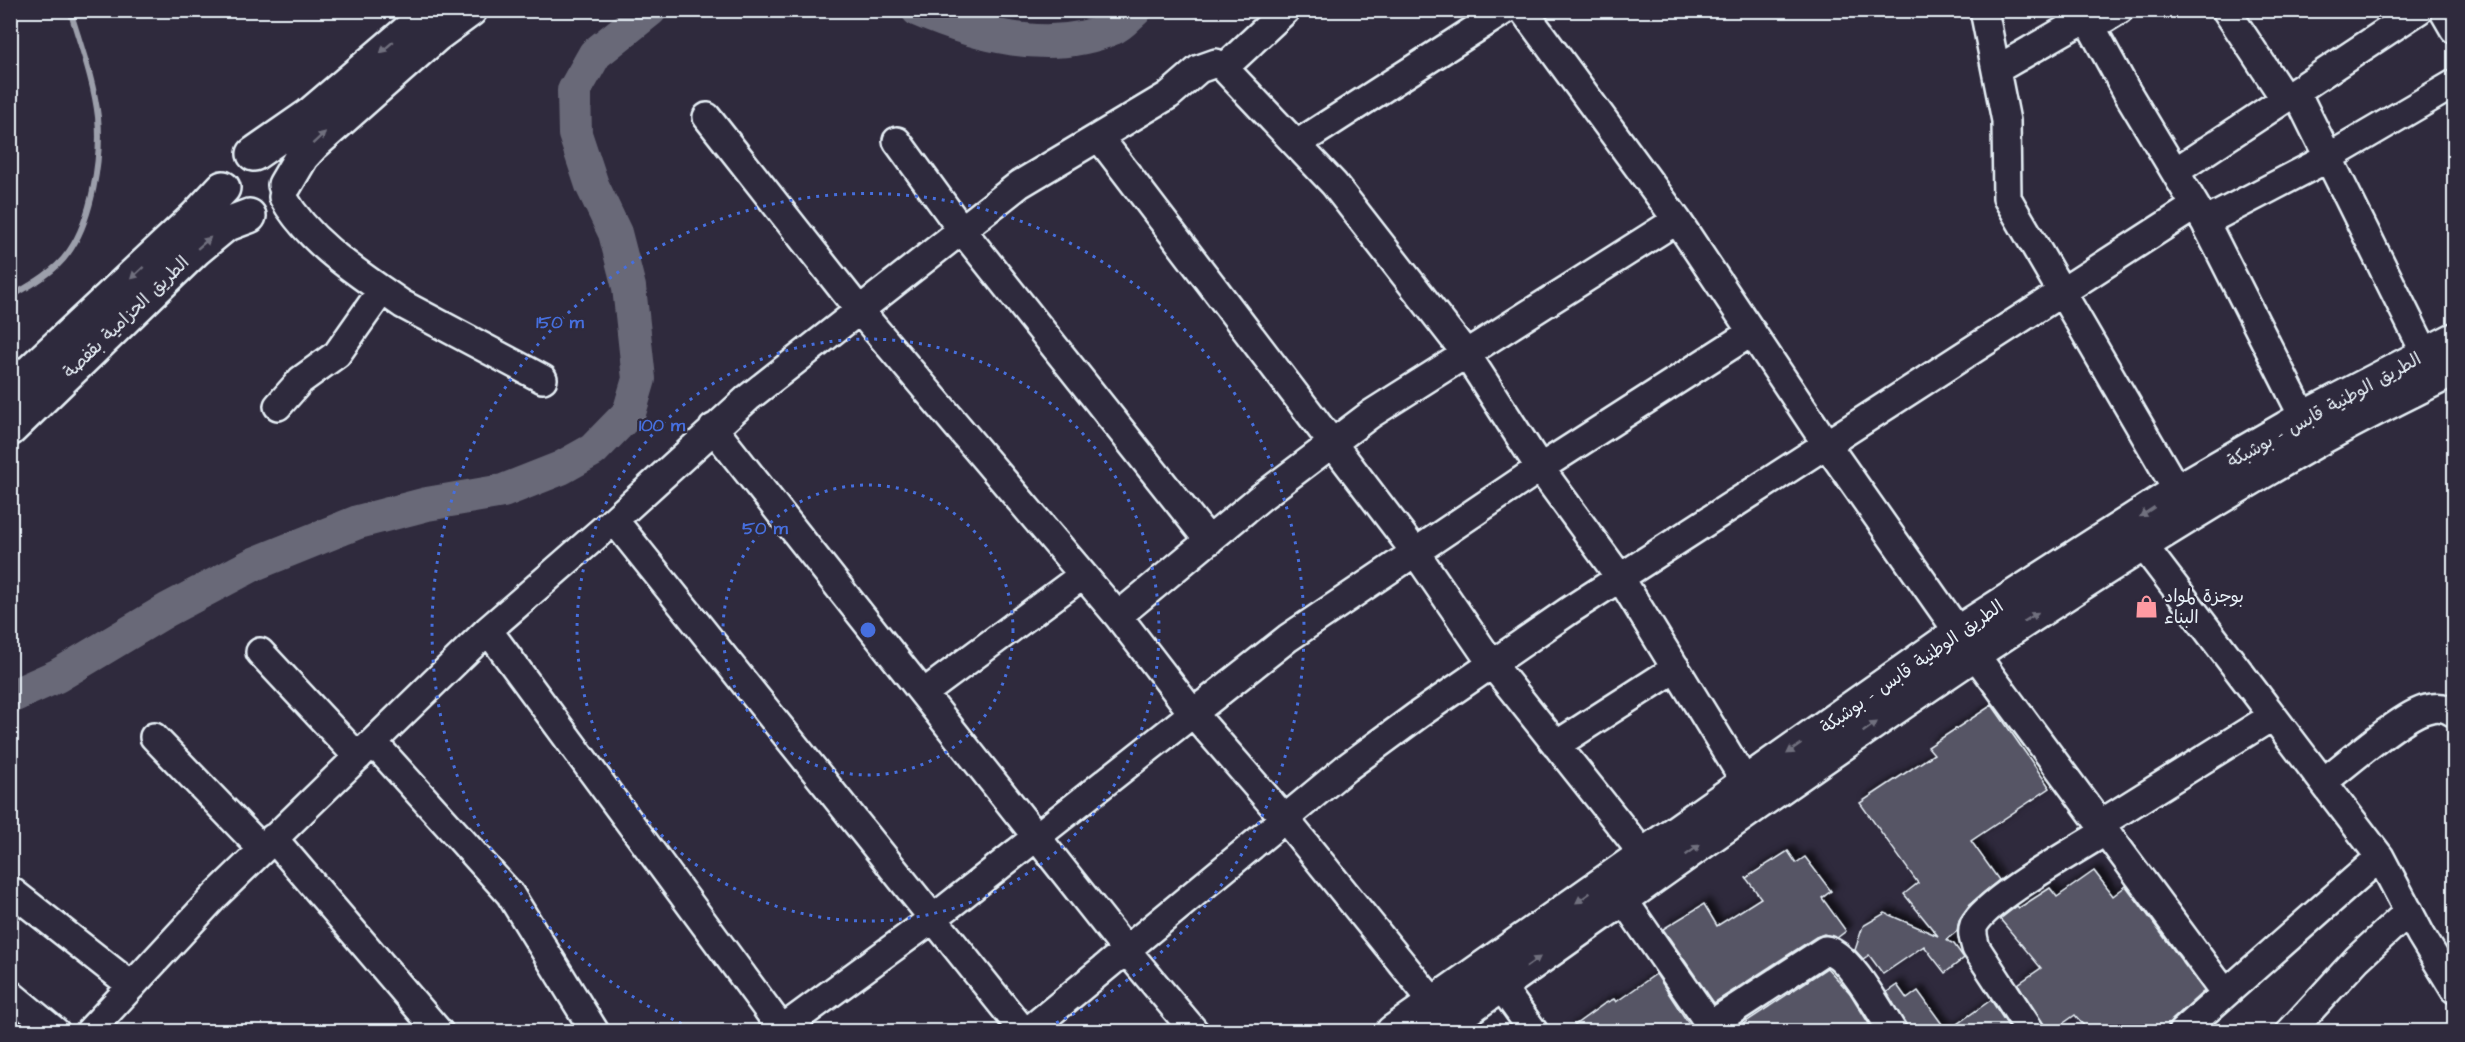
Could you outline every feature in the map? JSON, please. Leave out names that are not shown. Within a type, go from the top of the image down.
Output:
[{"type":"main road","points":[[254,154],[310,115],[433,10]]},
{"type":"main road","points":[[277,206],[302,156],[436,35],[470,10]]},
{"type":"main road","points":[[254,154],[272,159],[284,175],[277,206],[231,207],[223,188],[228,168],[243,155],[254,154]]},
{"type":"main road","name":"الطريق الحزامية بقفصة","points":[[10,391],[196,217],[223,188]]},
{"type":"main road","name":"الطريق الحزامية بقفصة","points":[[10,429],[196,249],[225,225],[277,206]]},
{"type":"main road","name":"الطريق الوطنية قابس - بوشبكة","points":[[1393,1032],[1434,1017],[1500,985],[1616,889],[1644,855],[1746,783],[1967,643],[2143,545],[2310,429],[2426,355],[2454,340]]},
{"type":"main road","name":"الطريق الوطنية قابس - بوشبكة","points":[[1434,1017],[2178,492],[2310,429],[2454,369]]},
{"type":"street","points":[[1224,68],[1286,10]]},
{"type":"street","points":[[1297,144],[1505,10]]},
{"type":"street","points":[[1523,10],[1677,220],[1827,445],[1967,643],[2225,993]]},
{"type":"street","points":[[1984,10],[2008,138],[2007,198],[2178,492]]},
{"type":"street","points":[[1996,70],[2086,19],[2119,10]]},
{"type":"street","points":[[2226,10],[2290,95],[2329,156],[2426,355]]},
{"type":"street","points":[[2176,171],[2290,95],[2388,19],[2419,10]]},
{"type":"street","points":[[2442,10],[2454,29]]},
{"type":"street","points":[[2086,19],[2200,214],[2310,429]]},
{"type":"street","points":[[89,1032],[267,844],[488,630],[615,520],[713,428],[1020,184],[1169,94],[1208,64],[1216,63],[1224,68],[1356,210],[1467,355],[1540,468],[1621,579],[1746,783]]},
{"type":"street","points":[[615,520],[1025,1032],[1373,748],[1492,664],[2063,291],[2200,214],[2329,156],[2454,84]]},
{"type":"street","points":[[707,117],[859,310],[1118,616],[1192,712],[1286,820],[1434,1017]]},
{"type":"street","points":[[1099,137],[1416,553],[1492,664],[1644,855]]},
{"type":"street","points":[[897,141],[961,229],[1209,541]]},
{"type":"street","points":[[277,206],[350,267],[402,304],[543,379]]},
{"type":"street","points":[[1118,616],[1209,541],[1371,414],[1677,220]]},
{"type":"street","points":[[278,406],[301,380],[338,354],[382,290]]},
{"type":"street","points":[[488,630],[783,1030],[934,917],[1288,638],[1540,468],[1752,332]]},
{"type":"street","points":[[713,428],[1126,950],[1195,1032]]},
{"type":"street","points":[[2143,545],[2380,857],[2454,989]]},
{"type":"street","points":[[924,693],[1083,575]]},
{"type":"street","points":[[260,652],[366,750],[510,894],[595,1032]]},
{"type":"street","points":[[1556,745],[1676,668]]},
{"type":"street","points":[[2323,782],[2413,714],[2436,707],[2448,708],[2454,713]]},
{"type":"street","points":[[2031,1032],[1976,948],[1972,936],[1974,926],[1991,906],[2103,827],[2273,716]]},
{"type":"street","points":[[154,736],[267,844],[439,1032]]},
{"type":"street","points":[[2182,1032],[2380,857]]},
{"type":"street","points":[[1616,889],[1712,1028],[1825,950],[1833,951],[1846,962],[1893,1032]]},
{"type":"street","points":[[10,890],[132,986]]},
{"type":"street","points":[[2290,1032],[2357,959],[2409,911]]},
{"type":"street","points":[[1500,985],[1534,1032]]},
{"type":"street","points":[[10,994],[56,1032]]},
{"type":"building","points":[[1992,705],[2050,788],[1971,841],[1999,880],[1970,904],[1959,920],[1957,931],[1946,940],[1954,944],[1964,958],[1945,973],[1924,946],[1883,974],[1869,955],[1863,959],[1855,950],[1863,926],[1885,913],[1938,936],[1904,894],[1918,883],[1860,803],[1934,754],[1928,747]]},
{"type":"building","points":[[1788,851],[1796,863],[1805,857],[1831,891],[1822,898],[1846,931],[1837,938],[1824,934],[1816,937],[1714,1003],[1663,929],[1704,904],[1717,926],[1761,898],[1746,878]]},
{"type":"building","points":[[2094,871],[2113,896],[2126,886],[2204,991],[2172,1020],[2167,1032],[2089,1032],[2075,1015],[2051,1032],[2047,1032],[2018,984],[2041,968],[2000,919],[2017,906],[2019,908],[2050,888],[2057,897]]},
{"type":"building","points":[[1827,968],[1850,993],[1874,1032],[1731,1032]]},
{"type":"building","points":[[1656,974],[1694,1032],[1565,1032],[1604,1004],[1614,999],[1616,1002]]},
{"type":"building","points":[[1897,985],[1907,999],[1918,991],[1947,1031],[1991,1000],[2012,1032],[1909,1032],[1887,992]]},
{"type":"waterway","points":[[10,297],[34,283],[63,260],[83,223],[94,188],[97,169],[98,117],[90,76],[70,10]]},
{"type":"waterway","points":[[10,697],[57,676],[167,610],[254,564],[358,522],[427,504],[503,491],[561,468],[593,450],[629,413],[639,379],[629,287],[615,233],[592,185],[575,134],[574,91],[595,54],[650,10]]},
{"type":"waterway","points":[[918,10],[965,28],[1015,39],[1040,41],[1089,36],[1116,27],[1135,10]]},
{"type":"place","name":"بوجزة لمواد البناء","points":[[2146,606]]}]
